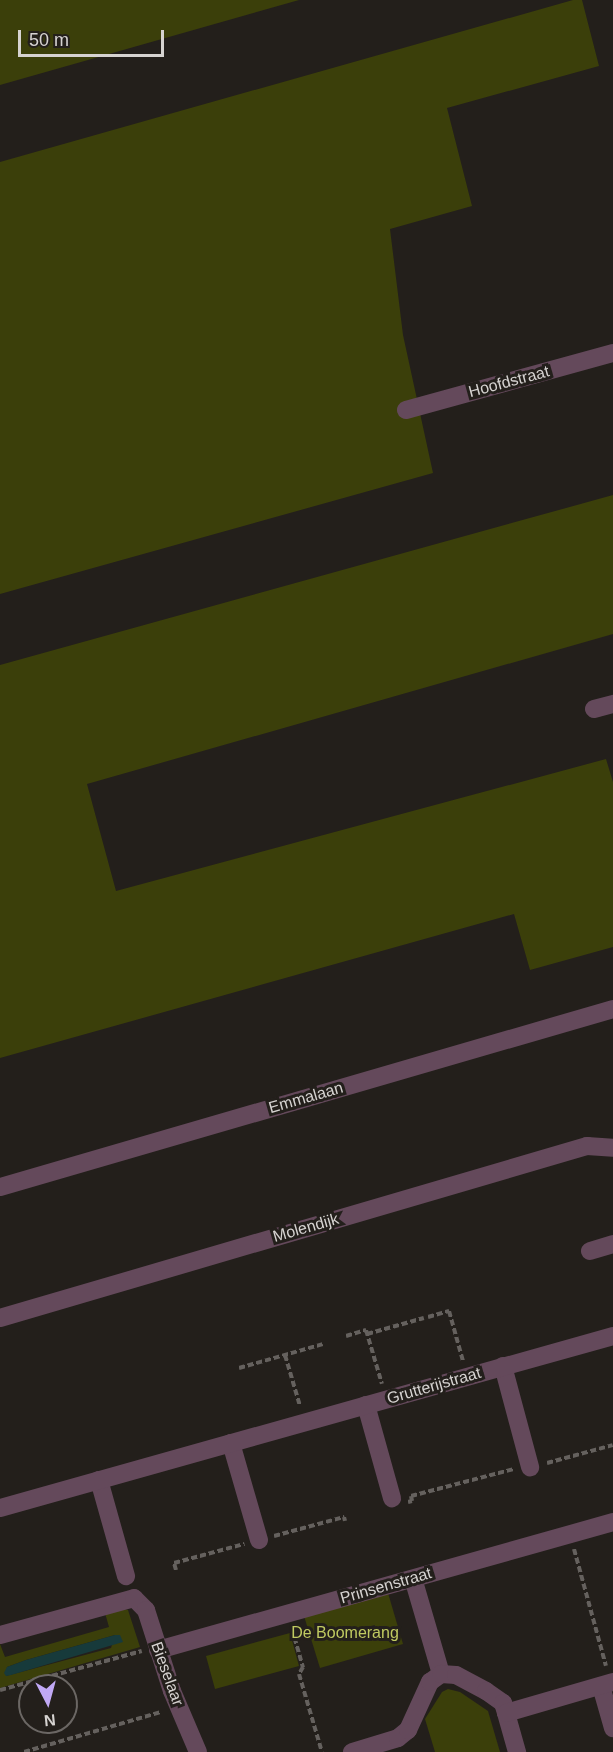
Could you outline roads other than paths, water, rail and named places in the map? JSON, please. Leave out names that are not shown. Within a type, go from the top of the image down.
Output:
[{"type":"street","name":"Hoofdstraat","points":[[406,410],[613,353]]},
{"type":"street","points":[[594,709],[613,704]]},
{"type":"street","name":"Emmalaan","points":[[0,1187],[613,1009]]},
{"type":"street","name":"Molendijk","points":[[0,1318],[587,1146],[612,1152]]},
{"type":"street","points":[[590,1251],[613,1244]]},
{"type":"street","name":"Grutterijstraat","points":[[0,1508],[613,1336]]},
{"type":"street","name":"Grutterijstraat","points":[[503,1366],[531,1467]]},
{"type":"street","name":"Grutterijstraat","points":[[366,1405],[396,1502]]},
{"type":"street","points":[[231,1443],[259,1540]]},
{"type":"street","points":[[99,1480],[126,1576]]},
{"type":"street","name":"Prinsenstraat","points":[[158,1650],[613,1522]]},
{"type":"street","points":[[415,1585],[441,1674]]},
{"type":"street","name":"Bieselaar","points":[[0,1635],[134,1598],[146,1610],[158,1650],[198,1752]]},
{"type":"street","points":[[352,1752],[398,1738],[408,1730],[430,1682],[441,1674],[456,1675],[503,1703],[517,1752]]},
{"type":"street","points":[[506,1713],[608,1684],[613,1728]]},
{"type":"water","points":[[120,1635],[123,1642],[11,1675],[6,1676],[4,1673],[7,1667],[26,1660]]},
{"type":"park label","name":"De Boomerang","points":[[345,1633]]}]
